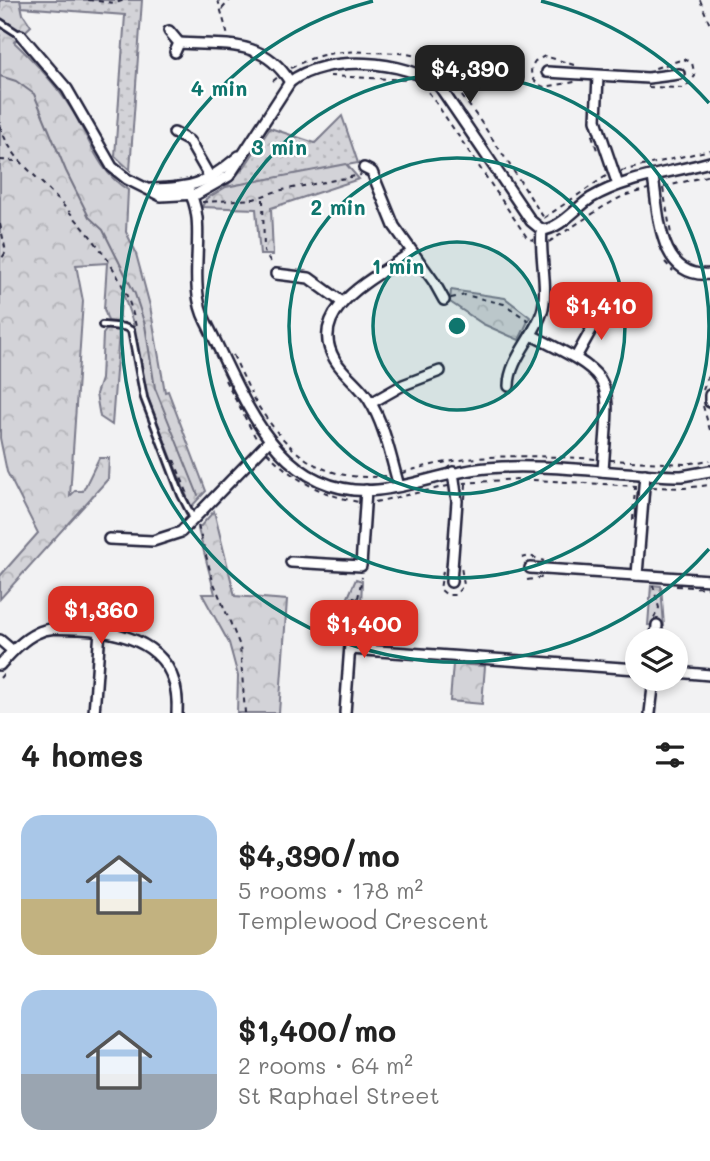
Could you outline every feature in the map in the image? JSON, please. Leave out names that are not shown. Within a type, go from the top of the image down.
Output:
[{"type":"street","points":[[169,30],[177,47],[230,46],[262,52],[290,82]]},
{"type":"street","points":[[21,35],[67,89],[112,167],[149,190],[190,195],[212,183],[241,154],[290,82],[300,74],[341,64],[397,66],[414,69],[428,76],[440,86],[531,221],[542,230],[551,229],[592,198],[622,184],[710,162]]},
{"type":"street","points":[[547,72],[648,78],[679,74]]},
{"type":"street","points":[[598,76],[596,120],[622,184]]},
{"type":"street","points":[[185,137],[187,126]]},
{"type":"street","points":[[174,133],[185,137],[212,183]]},
{"type":"street","points":[[372,169],[389,218],[439,298]]},
{"type":"street","points":[[653,177],[659,187],[665,244],[674,262],[689,272],[710,274]]},
{"type":"street","points":[[190,195],[195,225],[195,276],[201,311],[249,412],[284,457],[321,481],[366,490],[400,486],[453,472],[509,467],[682,476],[710,471]]},
{"type":"street","points":[[509,386],[505,372],[537,325],[544,300],[542,230]]},
{"type":"street","points":[[400,486],[391,474],[371,403],[338,365],[328,343],[329,321],[342,302],[412,252]]},
{"type":"street","points":[[273,274],[309,278],[324,286],[342,302]]},
{"type":"street","points":[[576,357],[600,314]]},
{"type":"street","points":[[531,335],[593,368],[605,386],[608,402],[603,471]]},
{"type":"street","points":[[371,403],[403,385],[440,372]]},
{"type":"street","points":[[710,395],[710,402]]},
{"type":"street","points":[[109,540],[165,539],[195,520],[229,479],[270,440]]},
{"type":"street","points":[[451,582],[457,501],[453,472]]},
{"type":"street","points":[[637,575],[645,474]]},
{"type":"street","points":[[291,562],[361,566],[366,490]]},
{"type":"street","points":[[530,568],[710,580]]},
{"type":"street","points":[[345,713],[355,605]]},
{"type":"street","points":[[654,623],[655,628]]},
{"type":"street","points":[[0,666],[13,651],[38,632],[52,628],[100,630],[130,636],[158,654],[176,686],[177,713]]},
{"type":"street","points":[[94,713],[100,630]]},
{"type":"street","points":[[0,640],[13,651]]},
{"type":"street","points":[[349,649],[625,669]]},
{"type":"street","points":[[688,673],[710,675]]},
{"type":"street","points":[[650,713],[652,691]]},
{"type":"lane","points":[[0,22],[21,35]]},
{"type":"lane","points":[[102,325],[131,330],[144,398],[184,502],[195,520]]},
{"type":"path","points":[[88,0],[115,3],[125,0]]},
{"type":"path","points":[[218,0],[230,46]]},
{"type":"path","points":[[222,9],[230,0]]},
{"type":"path","points":[[700,0],[710,25]]},
{"type":"path","points":[[273,81],[307,59],[336,52],[404,54],[427,60],[451,81],[544,218]]},
{"type":"path","points":[[578,66],[545,56],[535,61],[531,74],[532,79],[544,87],[580,82]]},
{"type":"path","points":[[642,86],[685,88],[695,76],[692,64],[684,59],[648,70]]},
{"type":"path","points":[[330,76],[401,79],[422,86],[528,239],[552,243],[617,200],[710,175]]},
{"type":"path","points":[[0,126],[17,161],[0,160]]},
{"type":"path","points":[[617,162],[622,184]]},
{"type":"path","points":[[190,195],[237,201],[372,169]]},
{"type":"path","points":[[659,187],[673,242]]},
{"type":"path","points":[[262,197],[264,252],[273,274]]},
{"type":"path","points":[[0,223],[6,252],[0,261]]},
{"type":"path","points":[[439,298],[465,295],[504,304],[537,325]]},
{"type":"path","points":[[233,355],[263,414],[282,440],[317,467],[348,477],[391,474],[435,463],[484,456],[534,455],[685,464],[710,460]]},
{"type":"path","points":[[355,605],[362,577]]},
{"type":"path","points":[[654,577],[659,608],[654,623]]},
{"type":"green space","points":[[0,0],[20,0],[23,14],[31,26],[14,42],[58,90],[108,173],[128,190],[126,232],[135,250],[150,306],[165,392],[168,391],[206,491],[191,507],[146,393],[133,323],[122,291],[119,323],[108,321],[104,309],[107,263],[76,265],[83,301],[70,496],[75,491],[83,491],[99,458],[109,458],[108,479],[0,599],[0,576],[38,533],[7,472],[0,438]]},
{"type":"green space","points":[[20,0],[142,0],[130,170],[115,156],[125,15],[21,7]]},
{"type":"green space","points":[[342,116],[358,163],[226,187],[245,166],[270,128],[315,143]]},
{"type":"green space","points":[[346,164],[359,179],[271,208],[273,255],[260,255],[256,209],[202,207],[206,199],[226,187]]},
{"type":"green space","points":[[451,290],[505,298],[530,317],[519,340],[483,324],[450,302]]},
{"type":"green space","points":[[107,329],[119,331],[112,425],[100,417],[96,394],[101,379],[103,334]]},
{"type":"green space","points":[[214,511],[235,596],[287,600],[279,713],[237,713],[238,676],[229,643],[202,594],[215,594],[198,529]]},
{"type":"green space","points":[[356,579],[362,581],[361,605],[345,604]]},
{"type":"green space","points":[[651,585],[661,586],[664,626],[648,625]]},
{"type":"green space","points":[[453,664],[485,666],[482,704],[450,701]]},
{"type":"waterway","points":[[0,76],[16,81],[34,94],[66,171],[89,217],[103,230],[135,294],[145,325],[155,388],[198,495]]}]
